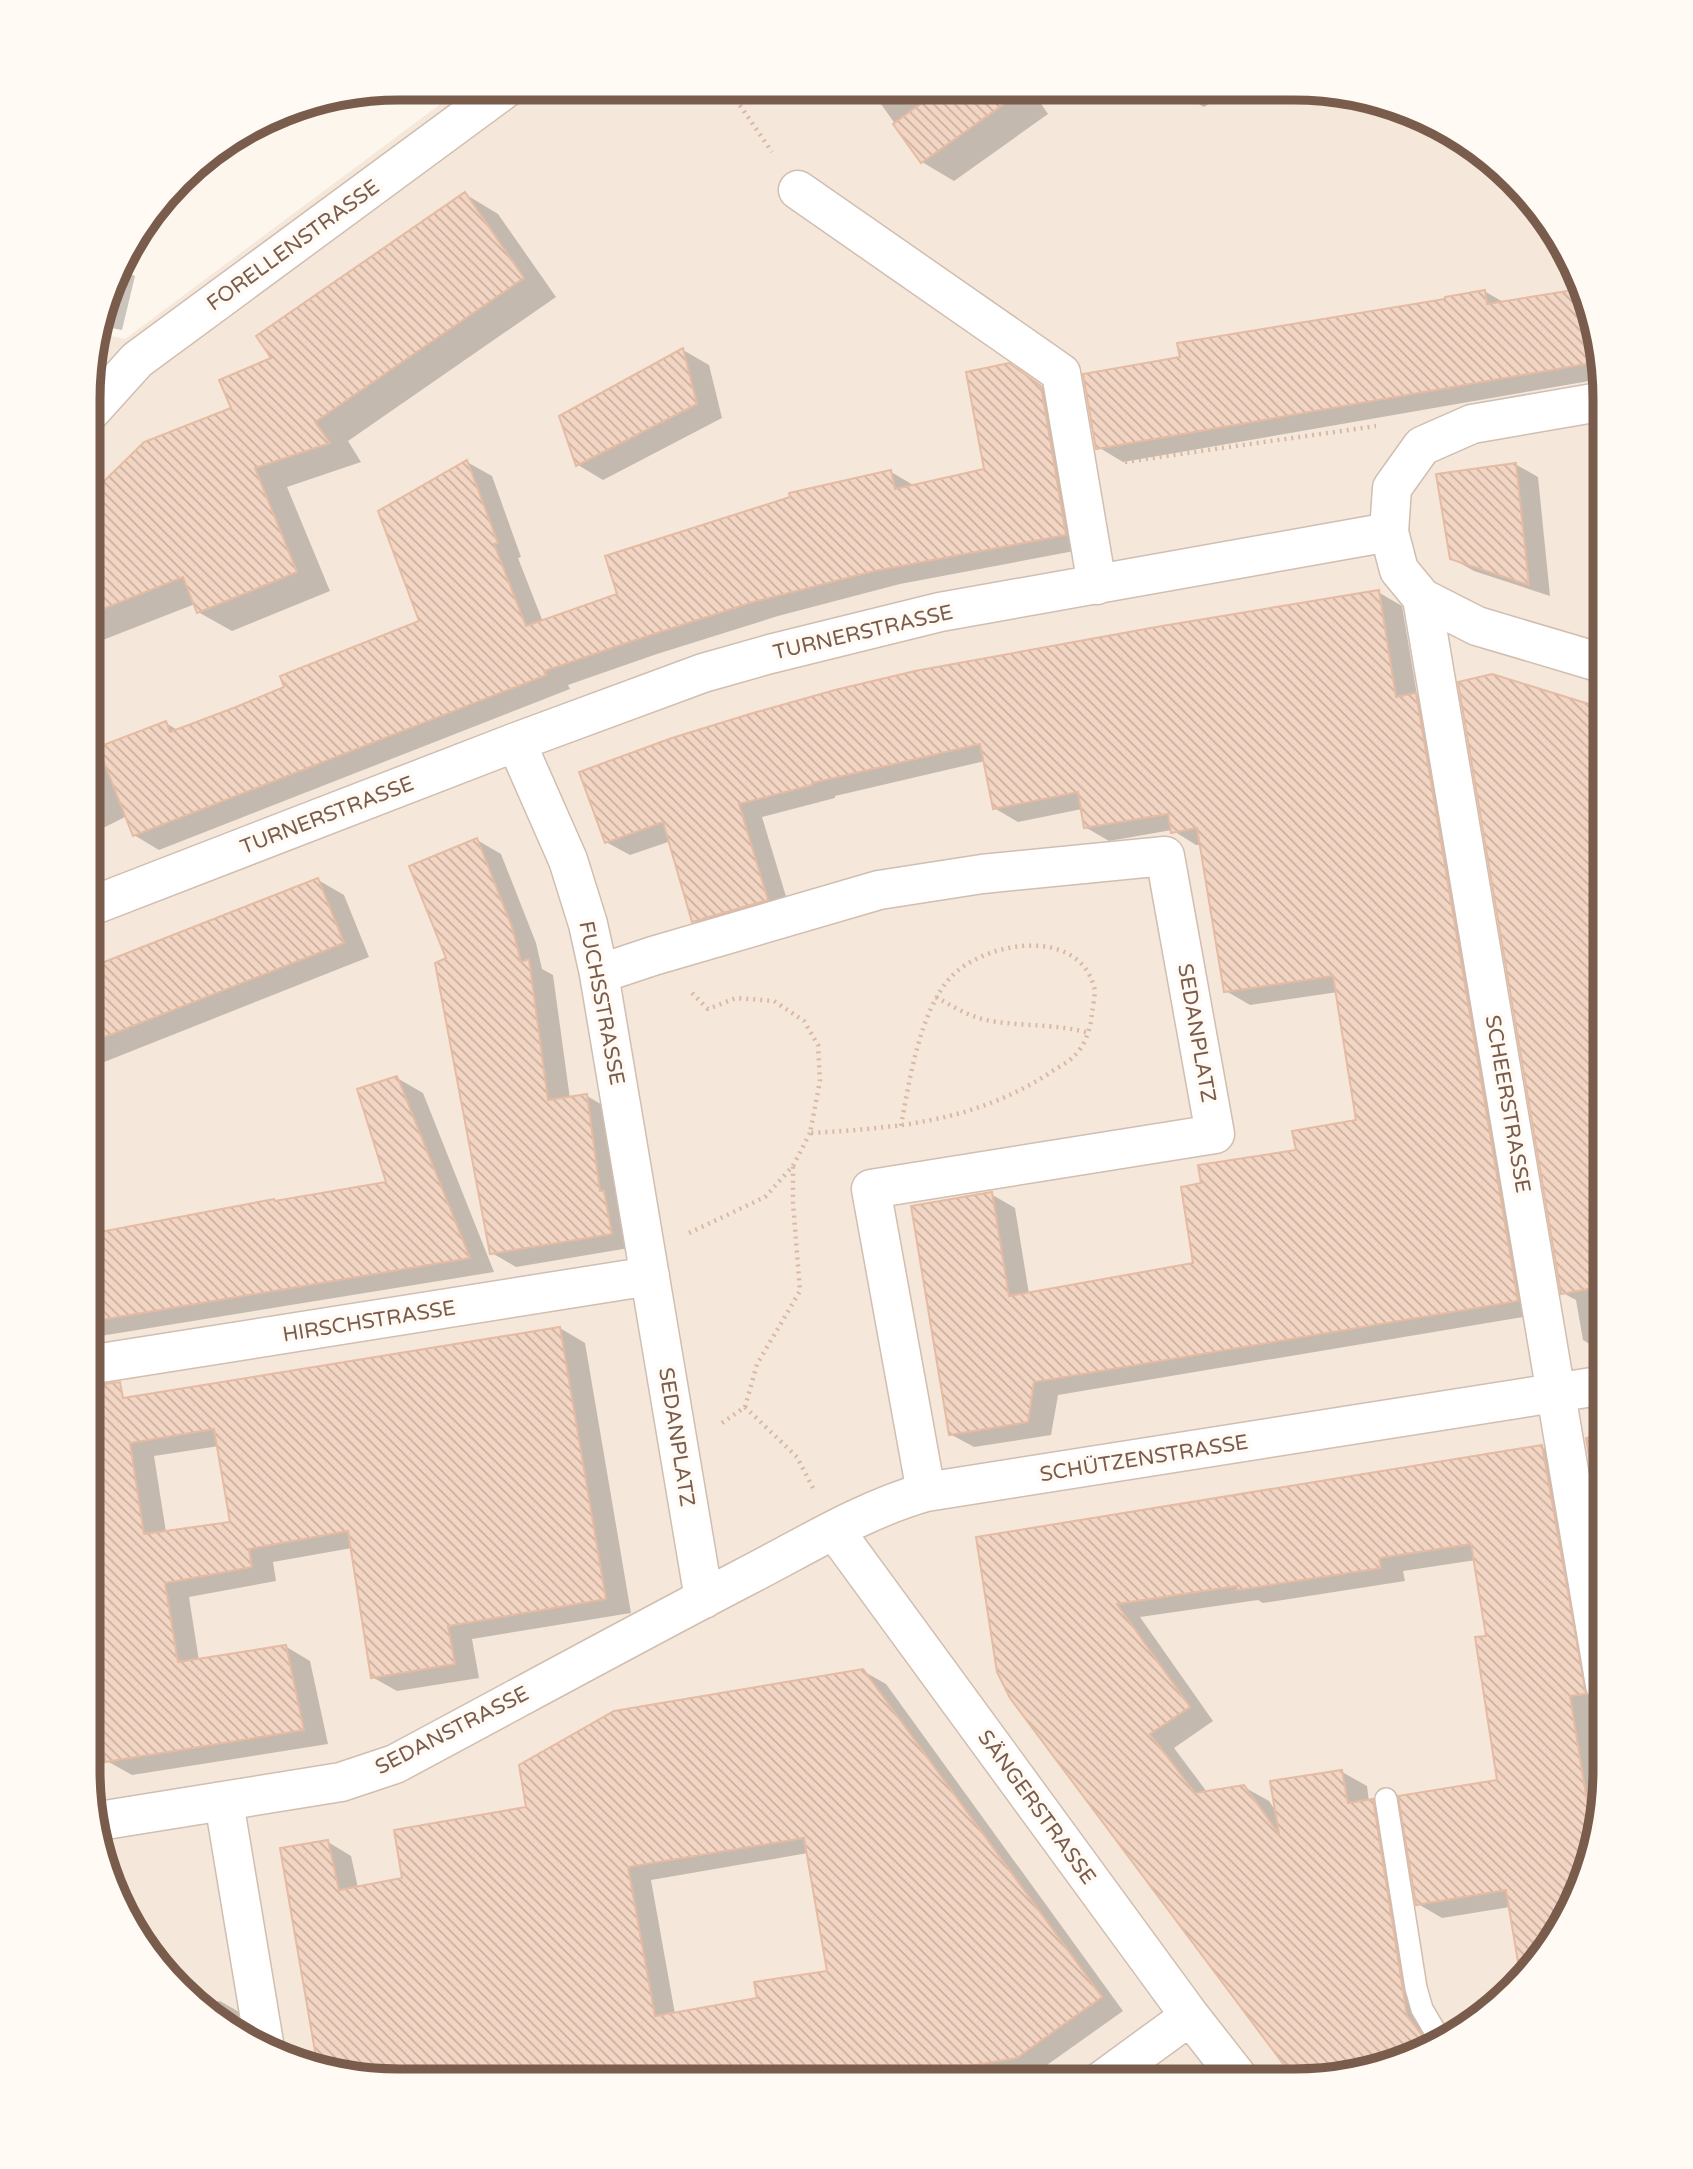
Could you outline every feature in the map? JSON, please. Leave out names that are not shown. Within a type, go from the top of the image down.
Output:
[{"type":"street","name":"FORELLENSTRASSE","points":[[100,401],[138,360],[490,100]]},
{"type":"street","points":[[798,190],[1061,373],[1097,585]]},
{"type":"street","points":[[1389,532],[1392,488],[1422,446],[1472,424],[1593,403]]},
{"type":"street","name":"TURNERSTRASSE","points":[[100,903],[516,742],[703,673],[770,653],[940,612],[1389,532]]},
{"type":"street","name":"SCHEERSTRASSE","points":[[1389,532],[1399,570],[1422,598],[1556,1392],[1593,1579]]},
{"type":"street","points":[[1422,598],[1477,626],[1593,660]]},
{"type":"street","name":"FUCHSSTRASSE","points":[[516,742],[568,860],[588,924],[599,974],[647,1260]]},
{"type":"street","name":"SEDANPLATZ","points":[[599,974],[879,890],[982,874],[1165,856],[1215,1134],[871,1189],[926,1492]]},
{"type":"street","name":"SEDANPLATZ","points":[[647,1260],[704,1599]]},
{"type":"street","name":"HIRSCHSTRASSE","points":[[100,1363],[647,1260]]},
{"type":"street","name":"SCHÜTZENSTRASSE","points":[[704,1599],[835,1531],[904,1499],[926,1492],[1593,1387]]},
{"type":"street","name":"SÄNGERSTRASSE","points":[[835,1531],[1232,2069]]},
{"type":"street","name":"SEDANSTRASSE","points":[[104,1820],[341,1782],[395,1763],[704,1599]]},
{"type":"street","points":[[224,1802],[263,2036]]},
{"type":"street","points":[[1117,2069],[1190,2016]]},
{"type":"lane","points":[[1386,1799],[1416,1988],[1422,2009],[1436,2033]]},
{"type":"path","points":[[737,100],[798,190]]},
{"type":"path","points":[[1077,469],[1375,426],[1422,446]]},
{"type":"path","points":[[810,1133],[877,1129],[901,1126],[963,1114],[1023,1090],[1074,1056],[1088,1033],[1094,989],[1085,967],[1065,952],[1042,944],[1011,947],[981,957],[952,975],[936,997],[922,1031],[901,1126]]},
{"type":"path","points":[[647,1260],[683,1236],[765,1197],[793,1166],[810,1133],[820,1081],[818,1045],[804,1021],[774,1001],[736,998],[709,1009],[653,956]]},
{"type":"path","points":[[936,997],[968,1015],[986,1020],[1066,1027],[1088,1033]]},
{"type":"path","points":[[679,1454],[745,1407],[757,1364],[800,1290],[793,1166]]},
{"type":"path","points":[[745,1407],[797,1457],[835,1531]]},
{"type":"shaded area","points":[[446,100],[1334,102],[1409,122],[1444,140],[1476,161],[1506,187],[1532,217],[1571,284],[1588,340],[1593,379],[1593,1790],[1583,1848],[1571,1885],[1553,1920],[1532,1952],[1506,1982],[1476,2008],[1409,2047],[1353,2064],[1314,2069],[379,2069],[321,2059],[284,2047],[249,2029],[217,2008],[187,1982],[161,1952],[122,1885],[105,1829],[100,1790],[100,379],[106,335],[125,339]]},
{"type":"building","points":[[926,100],[1010,100],[921,163],[893,124]]},
{"type":"building","points":[[465,192],[524,278],[315,422],[330,443],[255,468],[297,572],[197,613],[183,577],[100,610],[100,485],[144,442],[231,408],[219,380],[271,358],[256,336]]},
{"type":"building","points":[[1485,290],[1487,304],[1573,290],[1588,340],[1591,363],[1096,449],[1083,374],[1180,357],[1177,343]]},
{"type":"building","points":[[683,348],[697,404],[576,466],[559,416]]},
{"type":"building","points":[[1009,363],[1041,386],[1066,535],[874,571],[753,602],[632,641],[544,671],[546,675],[133,836],[100,746],[166,721],[170,732],[236,707],[284,687],[280,676],[419,621],[378,511],[467,460],[498,543],[494,544],[526,626],[617,594],[605,556],[790,497],[789,493],[891,470],[895,489],[984,469],[966,372]]},
{"type":"building","points":[[1516,463],[1529,585],[1450,559],[1436,474]]},
{"type":"building","points":[[1379,590],[1396,697],[1416,693],[1518,1301],[1034,1382],[1028,1422],[949,1435],[911,1206],[992,1192],[1009,1296],[1193,1263],[1181,1187],[1201,1183],[1198,1165],[1296,1150],[1292,1131],[1356,1120],[1333,976],[1224,992],[1197,828],[1171,833],[1168,814],[1084,828],[1078,792],[993,809],[980,744],[812,783],[739,804],[768,900],[692,922],[663,822],[605,843],[579,772],[672,738],[753,713],[915,671]]},
{"type":"building","points":[[1492,674],[1593,705],[1593,1288],[1561,1294],[1458,682]]},
{"type":"building","points":[[477,838],[512,927],[521,962],[529,959],[548,1100],[587,1094],[600,1191],[604,1191],[612,1234],[490,1254],[435,963],[446,958],[409,866]]},
{"type":"building","points":[[318,878],[344,943],[100,1039],[100,964]]},
{"type":"building","points":[[397,1076],[470,1258],[100,1320],[100,1232],[274,1199],[275,1201],[386,1182],[357,1089]]},
{"type":"building","points":[[560,1327],[606,1599],[448,1626],[455,1664],[371,1678],[348,1531],[249,1549],[252,1567],[165,1583],[178,1662],[286,1645],[304,1730],[105,1762],[100,1730],[100,1384],[120,1382],[123,1398]],"holes":[[[214,1429],[230,1522],[144,1534],[130,1443]]]},
{"type":"building","points":[[1593,1437],[1593,1480],[1586,1438]]},
{"type":"building","points":[[1542,1445],[1586,1694],[1570,1696],[1590,1818],[1571,1885],[1532,1952],[1519,1967],[1506,1890],[1416,1905],[1398,1796],[1497,1780],[1475,1637],[1486,1636],[1471,1544],[1379,1558],[1381,1568],[1237,1590],[1237,1586],[1117,1604],[1190,1707],[1150,1734],[1195,1793],[1244,1785],[1279,1834],[1270,1781],[1342,1770],[1348,1803],[1373,1799],[1407,2016],[1422,2035],[1406,2048],[1353,2064],[1287,2069],[1010,1698],[997,1672],[976,1537]]},
{"type":"building","points":[[863,1669],[1102,1997],[1017,2058],[950,2069],[379,2069],[340,2064],[316,2057],[280,1848],[328,1840],[339,1890],[402,1878],[394,1830],[526,1807],[519,1765],[614,1711]],"holes":[[[804,1838],[827,1971],[754,1982],[757,1998],[655,2016],[628,1867]]]}]
